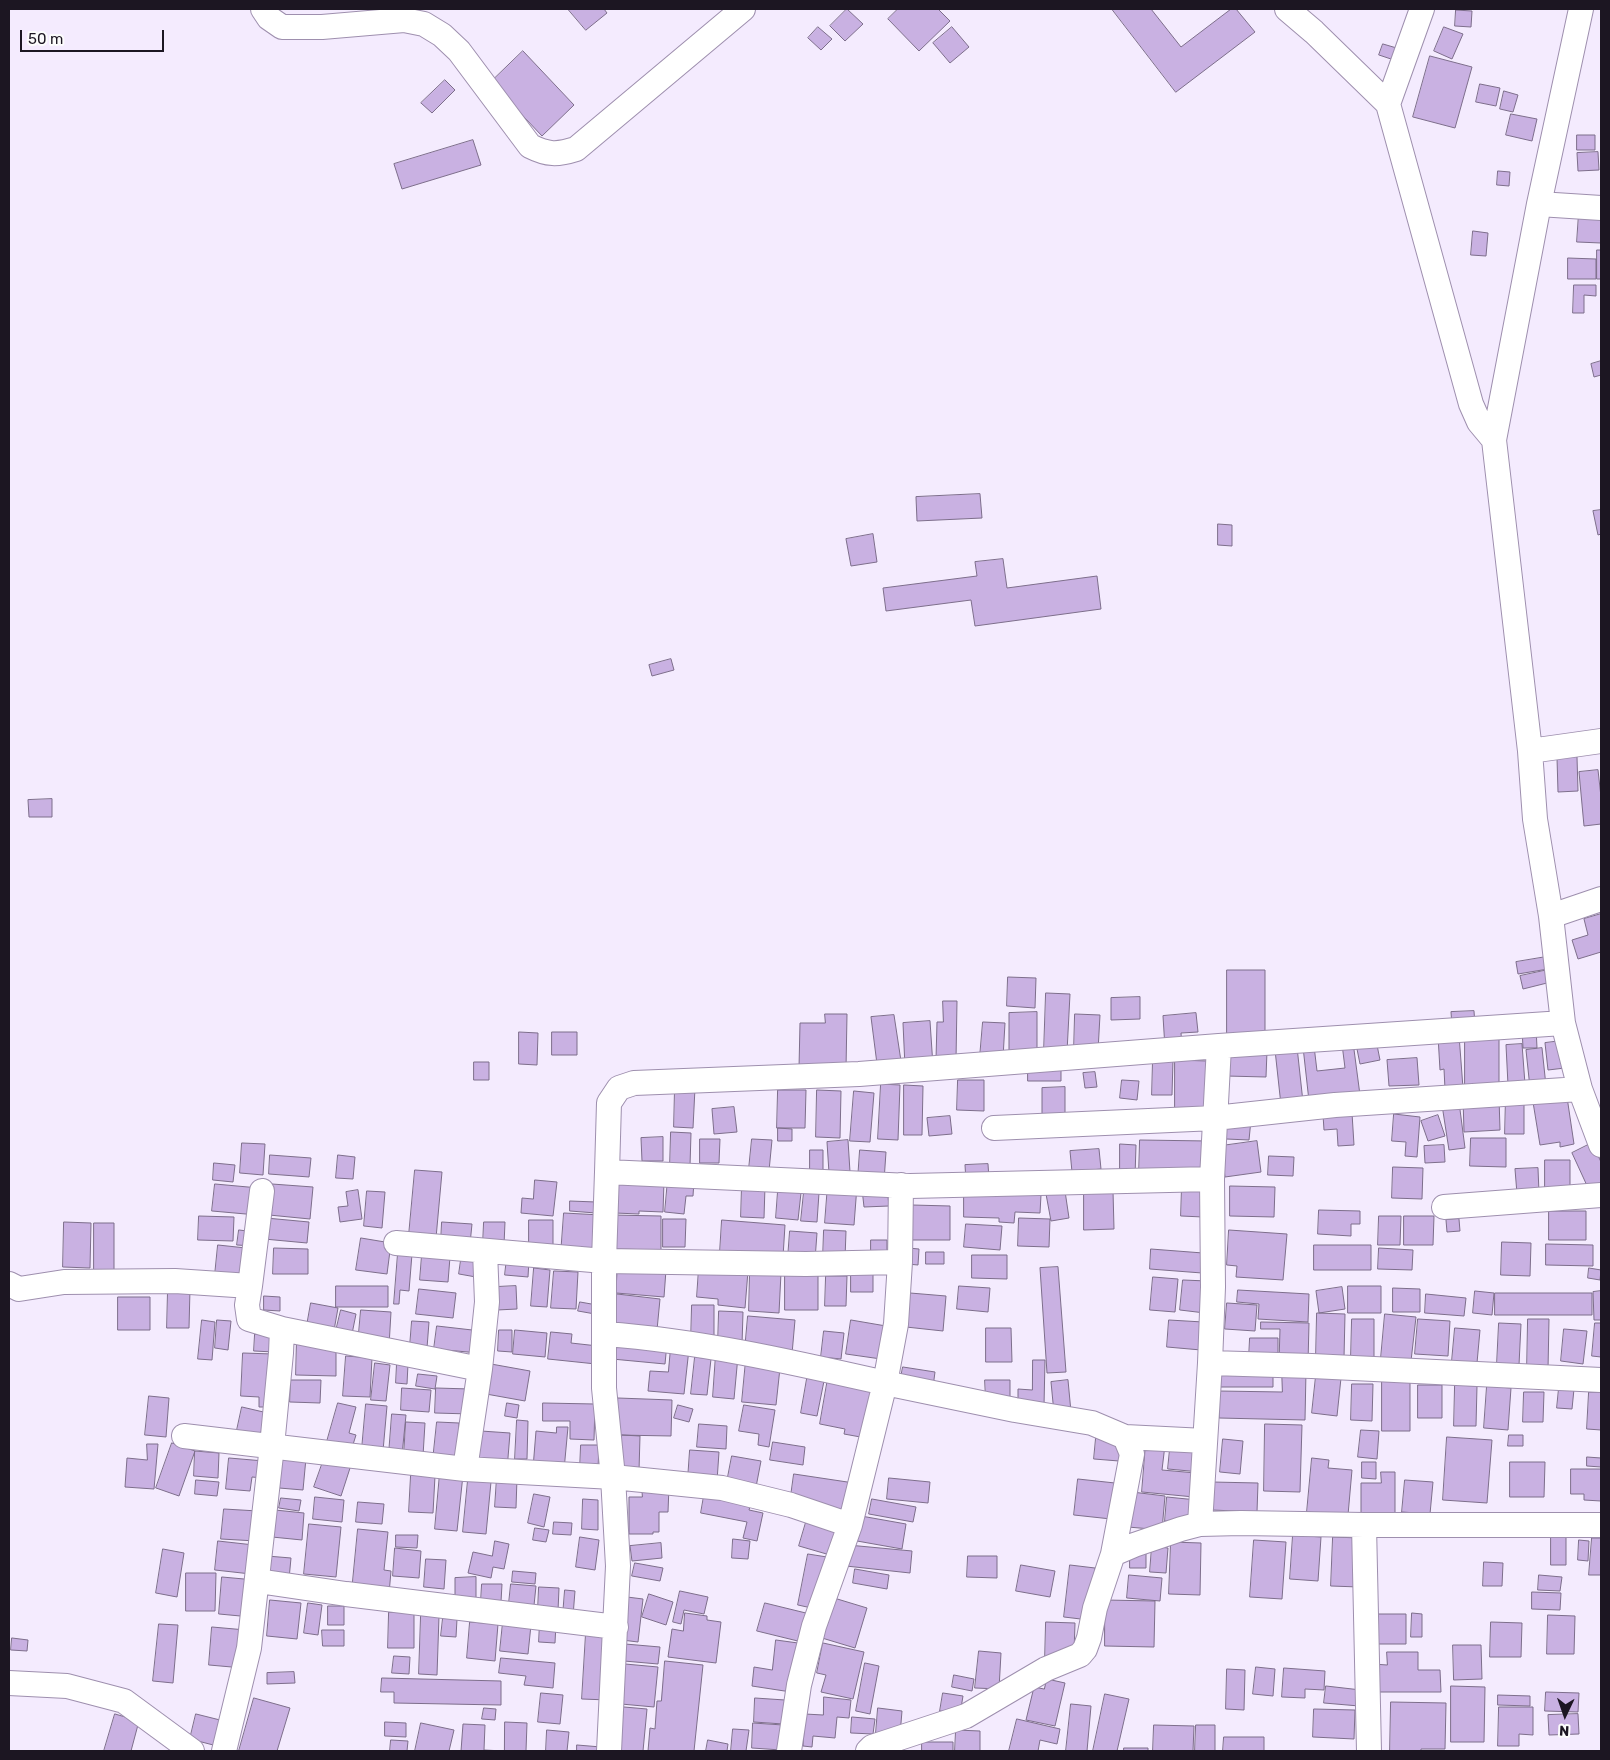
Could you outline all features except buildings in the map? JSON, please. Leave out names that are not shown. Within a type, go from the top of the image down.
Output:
[{"type":"street","points":[[263,9],[269,18],[282,27],[322,27],[404,20],[424,24],[442,35],[459,51],[530,146],[543,153],[560,154],[576,149],[743,9]]},
{"type":"street","points":[[1388,104],[1422,9]]},
{"type":"street","points":[[1581,9],[1539,204],[1494,440],[1530,751],[1535,819],[1552,916],[1563,1022],[1580,1089],[1601,1145]]},
{"type":"street","points":[[1295,12],[1388,104],[1471,404],[1478,422],[1494,440]]},
{"type":"street","points":[[1539,204],[1601,208]]},
{"type":"street","points":[[1530,751],[1601,741]]},
{"type":"street","points":[[1552,916],[1601,899]]},
{"type":"street","points":[[609,1751],[618,1566],[613,1477],[604,1388],[604,1261],[609,1103],[619,1088],[634,1083],[859,1074],[1563,1022]]},
{"type":"street","points":[[1200,1524],[1210,1363],[1212,1179],[1219,1046]]},
{"type":"street","points":[[994,1128],[1215,1118],[1335,1106],[1580,1089]]},
{"type":"street","points":[[607,1172],[790,1182],[910,1186],[1212,1179]]},
{"type":"street","points":[[789,1751],[799,1685],[814,1626],[850,1525],[885,1383],[896,1324],[900,1262],[901,1185]]},
{"type":"street","points":[[262,1191],[247,1305],[249,1319],[282,1329],[480,1369]]},
{"type":"street","points":[[1444,1207],[1601,1196]]},
{"type":"street","points":[[396,1243],[604,1261],[806,1264],[900,1262]]},
{"type":"street","points":[[465,1469],[480,1369],[487,1302],[485,1251]]},
{"type":"street","points":[[9,1284],[19,1289],[64,1282],[175,1281],[250,1286]]},
{"type":"street","points":[[224,1751],[249,1648],[272,1446],[282,1329]]},
{"type":"street","points":[[605,1334],[658,1338],[775,1358],[1015,1410],[1092,1423],[1125,1437],[1205,1441]]},
{"type":"street","points":[[1210,1363],[1601,1380]]},
{"type":"street","points":[[184,1436],[465,1469],[613,1477],[722,1488],[791,1505],[850,1525]]},
{"type":"street","points":[[868,1751],[872,1747],[966,1716],[1046,1669],[1080,1656],[1089,1638],[1095,1608],[1113,1554],[1132,1454],[1125,1437]]},
{"type":"street","points":[[1113,1554],[1143,1542],[1200,1524],[1601,1525]]},
{"type":"street","points":[[1364,1525],[1369,1751]]},
{"type":"street","points":[[258,1581],[356,1596],[616,1627]]},
{"type":"street","points":[[9,1683],[67,1686],[124,1701],[192,1751]]}]
